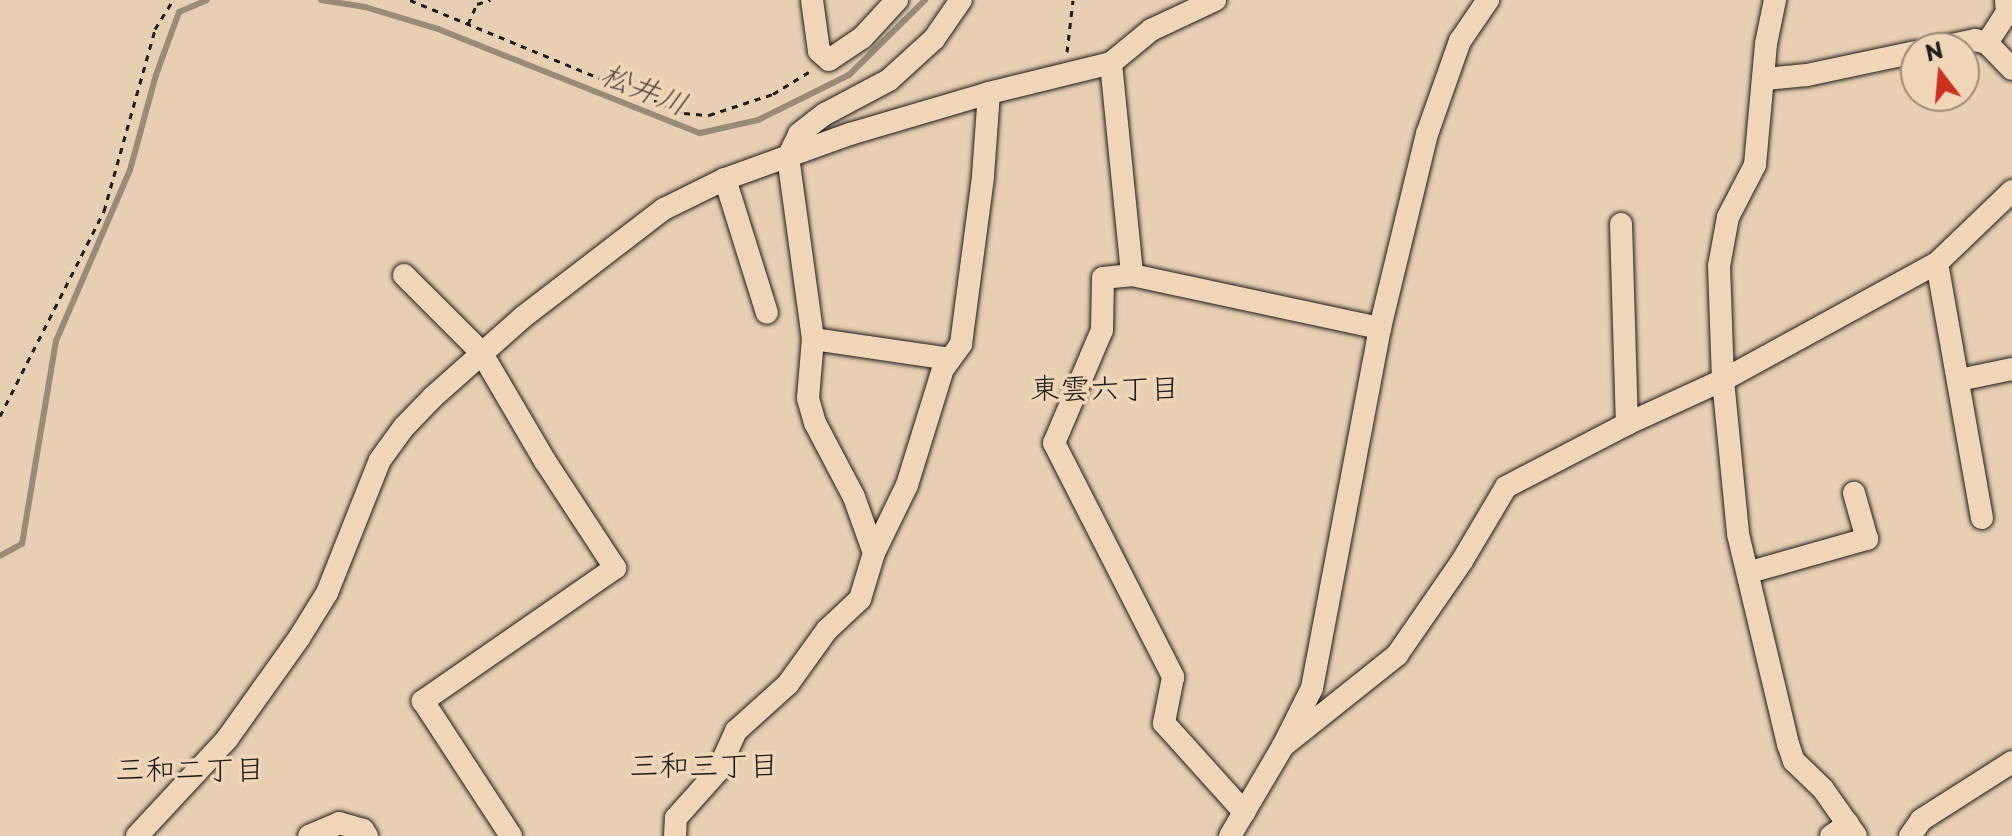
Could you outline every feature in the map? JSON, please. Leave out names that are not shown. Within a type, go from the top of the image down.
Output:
[{"type":"street","points":[[812,0],[819,51],[829,60],[862,38],[897,0]]},
{"type":"street","points":[[874,553],[854,497],[815,423],[808,398],[813,339],[788,157],[799,134],[825,114],[889,80],[934,39],[961,0]]},
{"type":"street","points":[[137,836],[227,739],[299,638],[327,593],[380,460],[423,407],[481,352],[664,209],[725,179],[850,134],[989,93],[1111,63],[1151,30],[1215,0]]},
{"type":"street","points":[[1230,836],[1283,746],[1312,688],[1380,328],[1427,134],[1460,41],[1488,0]]},
{"type":"street","points":[[1775,0],[1766,44],[1755,165],[1728,217],[1719,266],[1723,380],[1738,534],[1750,572],[1794,761],[1823,789],[1845,832]]},
{"type":"street","points":[[1987,43],[2007,12],[2006,0]]},
{"type":"street","points":[[1980,41],[1987,43],[2012,69]]},
{"type":"street","points":[[1765,79],[1807,75],[1900,55]]},
{"type":"street","points":[[1111,63],[1132,275]]},
{"type":"street","points":[[675,836],[676,818],[718,771],[736,731],[788,684],[827,630],[860,599],[874,553],[907,485],[943,369],[961,344],[983,176],[989,93]]},
{"type":"street","points":[[725,179],[767,313]]},
{"type":"street","points":[[1283,746],[1397,655],[1462,561],[1506,487],[1627,424],[1723,380],[1937,263],[2012,191]]},
{"type":"street","points":[[1621,224],[1627,424]]},
{"type":"street","points":[[1937,263],[1982,518]]},
{"type":"street","points":[[404,275],[481,352],[545,461],[615,568],[423,701],[511,836]]},
{"type":"street","points":[[1244,812],[1164,723],[1173,677],[1054,443],[1102,330],[1103,278],[1132,275],[1380,328]]},
{"type":"street","points":[[813,339],[950,359]]},
{"type":"street","points":[[1959,380],[2012,369]]},
{"type":"street","points":[[1750,572],[1867,539],[1854,493]]},
{"type":"street","points":[[1910,836],[1921,820],[2012,762]]},
{"type":"street","points":[[309,836],[339,823],[363,830],[367,836]]},
{"type":"path","points":[[0,416],[104,211],[155,29],[173,0]]},
{"type":"path","points":[[410,0],[684,113],[709,115],[773,94],[829,60]]},
{"type":"path","points":[[468,24],[477,4],[490,0]]},
{"type":"path","points":[[1068,73],[1073,0]]},
{"type":"waterway","name":"松井川","points":[[0,556],[22,544],[56,341],[130,170],[156,75],[179,12],[207,0]]},
{"type":"waterway","name":"松井川","points":[[321,0],[365,7],[438,29],[700,133],[758,120],[849,75],[925,0]]},
{"type":"district","name":"東雲六丁目","points":[[1105,387]]},
{"type":"district","name":"三和三丁目","points":[[704,764]]},
{"type":"district","name":"三和二丁目","points":[[190,768]]}]
